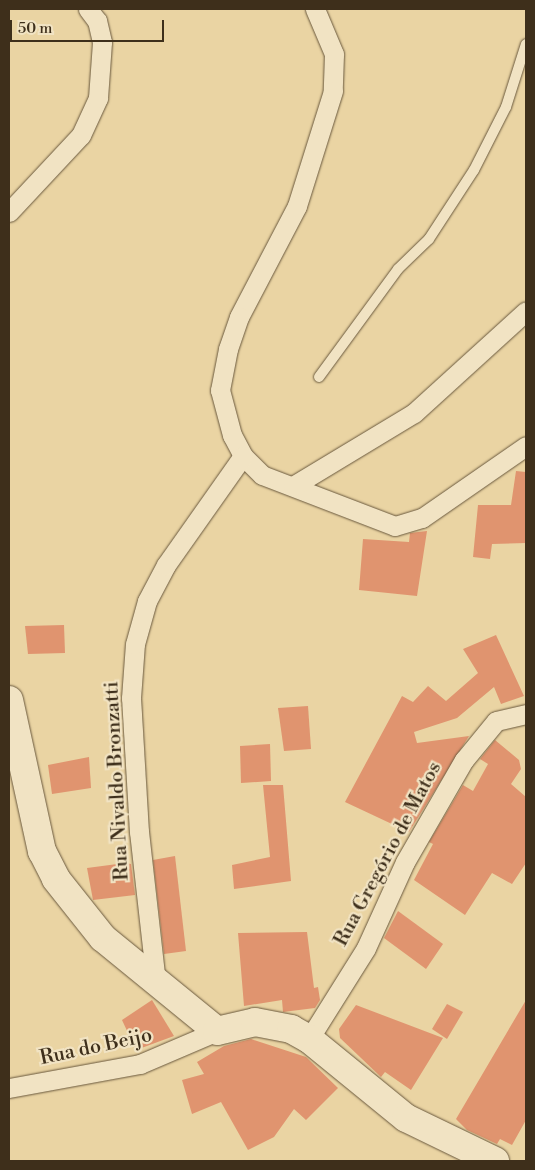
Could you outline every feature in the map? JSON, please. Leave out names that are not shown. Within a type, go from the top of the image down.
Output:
[{"type":"street","points":[[9,212],[81,135],[98,98],[102,42],[97,21],[88,9]]},
{"type":"street","points":[[315,9],[334,54],[333,91],[297,206],[239,317],[220,390],[243,456],[262,475],[293,486],[372,520],[404,526],[526,446]]},
{"type":"street","points":[[293,486],[414,413],[526,312]]},
{"type":"street","name":"Rua Nivaldo Bronzatti","points":[[156,984],[139,832],[130,698],[135,644],[147,602],[166,565],[243,456]]},
{"type":"street","points":[[9,700],[32,814],[56,879],[103,938],[156,984],[217,1031],[255,1022],[309,1039],[406,1118],[495,1161]]},
{"type":"street","name":"Rua Gregório de Matos","points":[[309,1039],[366,948],[404,862],[464,760],[496,721],[526,714]]},
{"type":"street","name":"Rua do Beijo","points":[[9,1088],[140,1064],[217,1031]]},
{"type":"lane","points":[[319,377],[398,269],[430,239],[474,170],[506,107],[526,44]]},
{"type":"building","points":[[516,471],[526,472],[526,543],[492,544],[490,559],[473,557],[478,505],[511,505]]},
{"type":"building","points":[[427,531],[417,596],[359,590],[363,539],[409,542],[410,533]]},
{"type":"building","points":[[64,625],[65,653],[28,654],[25,626]]},
{"type":"building","points":[[496,635],[524,696],[501,704],[494,687],[457,718],[414,732],[417,743],[469,736],[409,832],[345,802],[402,696],[413,702],[428,686],[446,701],[478,673],[463,649]]},
{"type":"building","points":[[308,706],[311,749],[284,751],[278,708]]},
{"type":"building","points":[[495,740],[519,760],[521,769],[511,784],[526,797],[526,863],[512,884],[492,873],[465,915],[414,880],[433,844],[429,842],[463,785],[473,791],[488,764],[480,759]]},
{"type":"building","points":[[270,744],[271,781],[241,783],[240,746]]},
{"type":"building","points":[[89,757],[91,788],[52,794],[48,765]]},
{"type":"building","points":[[263,785],[283,785],[291,881],[234,889],[232,865],[270,857]]},
{"type":"building","points":[[175,856],[186,951],[164,954],[153,860]]},
{"type":"building","points":[[125,863],[131,864],[135,895],[93,900],[87,868]]},
{"type":"building","points":[[398,911],[443,944],[426,969],[384,938]]},
{"type":"building","points":[[307,932],[314,988],[318,987],[320,1000],[315,1008],[283,1012],[282,1000],[244,1006],[238,933]]},
{"type":"building","points":[[152,1000],[174,1036],[136,1050],[122,1020]]},
{"type":"building","points":[[526,1000],[526,1120],[512,1145],[500,1139],[497,1144],[467,1130],[456,1119]]},
{"type":"building","points":[[447,1004],[463,1012],[447,1039],[432,1029]]},
{"type":"building","points":[[356,1005],[443,1038],[411,1090],[385,1072],[381,1077],[340,1038],[339,1029]]},
{"type":"building","points":[[251,1039],[306,1057],[338,1088],[306,1120],[294,1109],[274,1137],[248,1150],[221,1102],[192,1114],[182,1080],[204,1074],[197,1062],[224,1046]]}]
